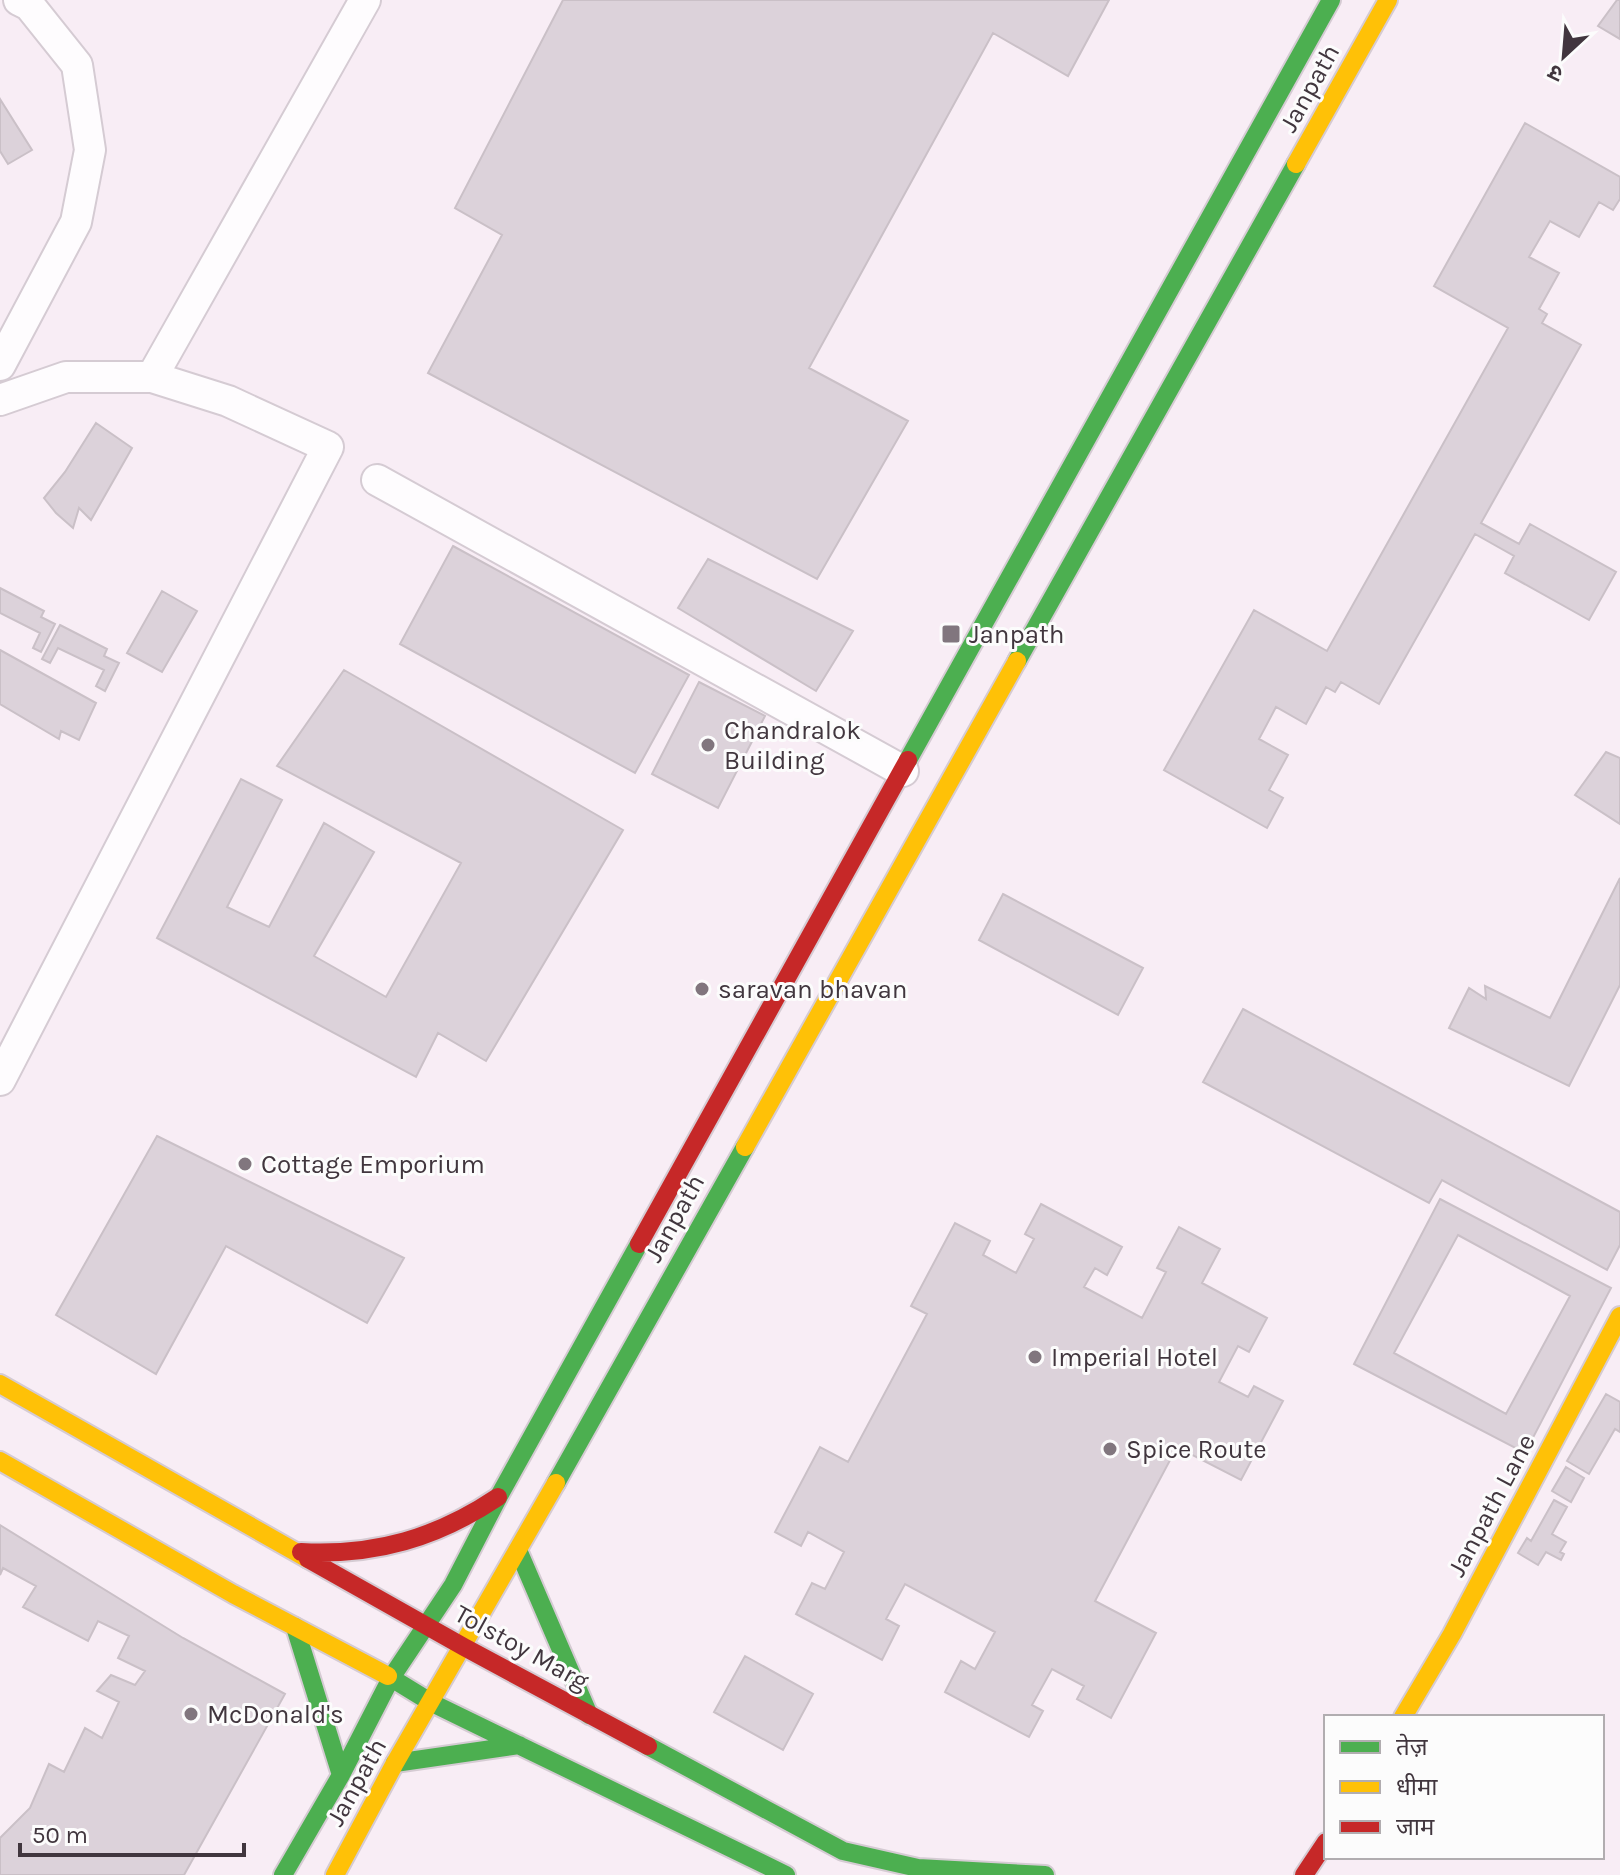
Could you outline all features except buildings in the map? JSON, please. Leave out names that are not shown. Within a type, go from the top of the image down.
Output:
[{"type":"main road","name":"Janpath","points":[[283,1875],[341,1775],[391,1678],[453,1585],[499,1496],[1331,0]]},
{"type":"main road","name":"Janpath","points":[[335,1875],[395,1763],[464,1647],[1388,0]]},
{"type":"main road","name":"Janpath Lane","points":[[1404,1715],[1452,1634],[1620,1316]]},
{"type":"main road","name":"Tolstoy Marg","points":[[0,1384],[464,1647],[843,1851],[869,1859],[971,1874],[1045,1875]]},
{"type":"main road","points":[[0,1461],[432,1703],[786,1875]]},
{"type":"main road","points":[[292,1551],[355,1553],[417,1541],[474,1515],[499,1496]]},
{"type":"main road","points":[[518,1550],[589,1715]]},
{"type":"main road","points":[[295,1627],[341,1775]]},
{"type":"main road","points":[[395,1763],[519,1745]]},
{"type":"main road","points":[[1304,1875],[1324,1845]]},
{"type":"street","points":[[0,365],[76,222],[90,150],[77,65],[29,5],[19,0]]},
{"type":"street","points":[[152,377],[365,0]]},
{"type":"street","points":[[0,400],[66,377],[152,377],[228,401],[328,447],[0,1080]]},
{"type":"street","points":[[377,480],[903,771]]},
{"type":"traffic: fast","points":[[908,760],[1331,0]]},
{"type":"traffic: fast","points":[[1017,661],[1296,164]]},
{"type":"traffic: fast","points":[[556,1483],[745,1147]]},
{"type":"traffic: fast","points":[[283,1875],[341,1775],[391,1678],[453,1585],[639,1244]]},
{"type":"traffic: fast","points":[[518,1550],[589,1715]]},
{"type":"traffic: fast","points":[[295,1627],[341,1775]]},
{"type":"traffic: fast","points":[[388,1676],[432,1703],[786,1875]]},
{"type":"traffic: fast","points":[[395,1763],[519,1745]]},
{"type":"traffic: fast","points":[[648,1746],[843,1851],[918,1868],[1045,1875]]},
{"type":"traffic: slow","points":[[1296,164],[1388,0]]},
{"type":"traffic: slow","points":[[745,1147],[1017,661]]},
{"type":"traffic: slow","points":[[1404,1715],[1452,1634],[1620,1316]]},
{"type":"traffic: slow","points":[[0,1384],[308,1559]]},
{"type":"traffic: slow","points":[[0,1461],[233,1594],[388,1676]]},
{"type":"traffic: slow","points":[[335,1875],[395,1763],[556,1483]]},
{"type":"traffic: jam","points":[[639,1244],[908,760]]},
{"type":"traffic: jam","points":[[301,1552],[354,1551],[404,1541],[452,1523],[498,1497]]},
{"type":"traffic: jam","points":[[308,1559],[648,1746]]},
{"type":"traffic: jam","points":[[1304,1875],[1324,1845]]},
{"type":"place","name":"Janpath","points":[[951,634]]},
{"type":"place","name":"Chandralok Building","points":[[708,745]]},
{"type":"place","name":"saravan bhavan","points":[[702,989]]},
{"type":"place","name":"Cottage Emporium","points":[[245,1164]]},
{"type":"place","name":"Imperial Hotel","points":[[1035,1357]]},
{"type":"place","name":"Spice Route","points":[[1110,1449]]},
{"type":"place","name":"McDonald's","points":[[191,1714]]}]
